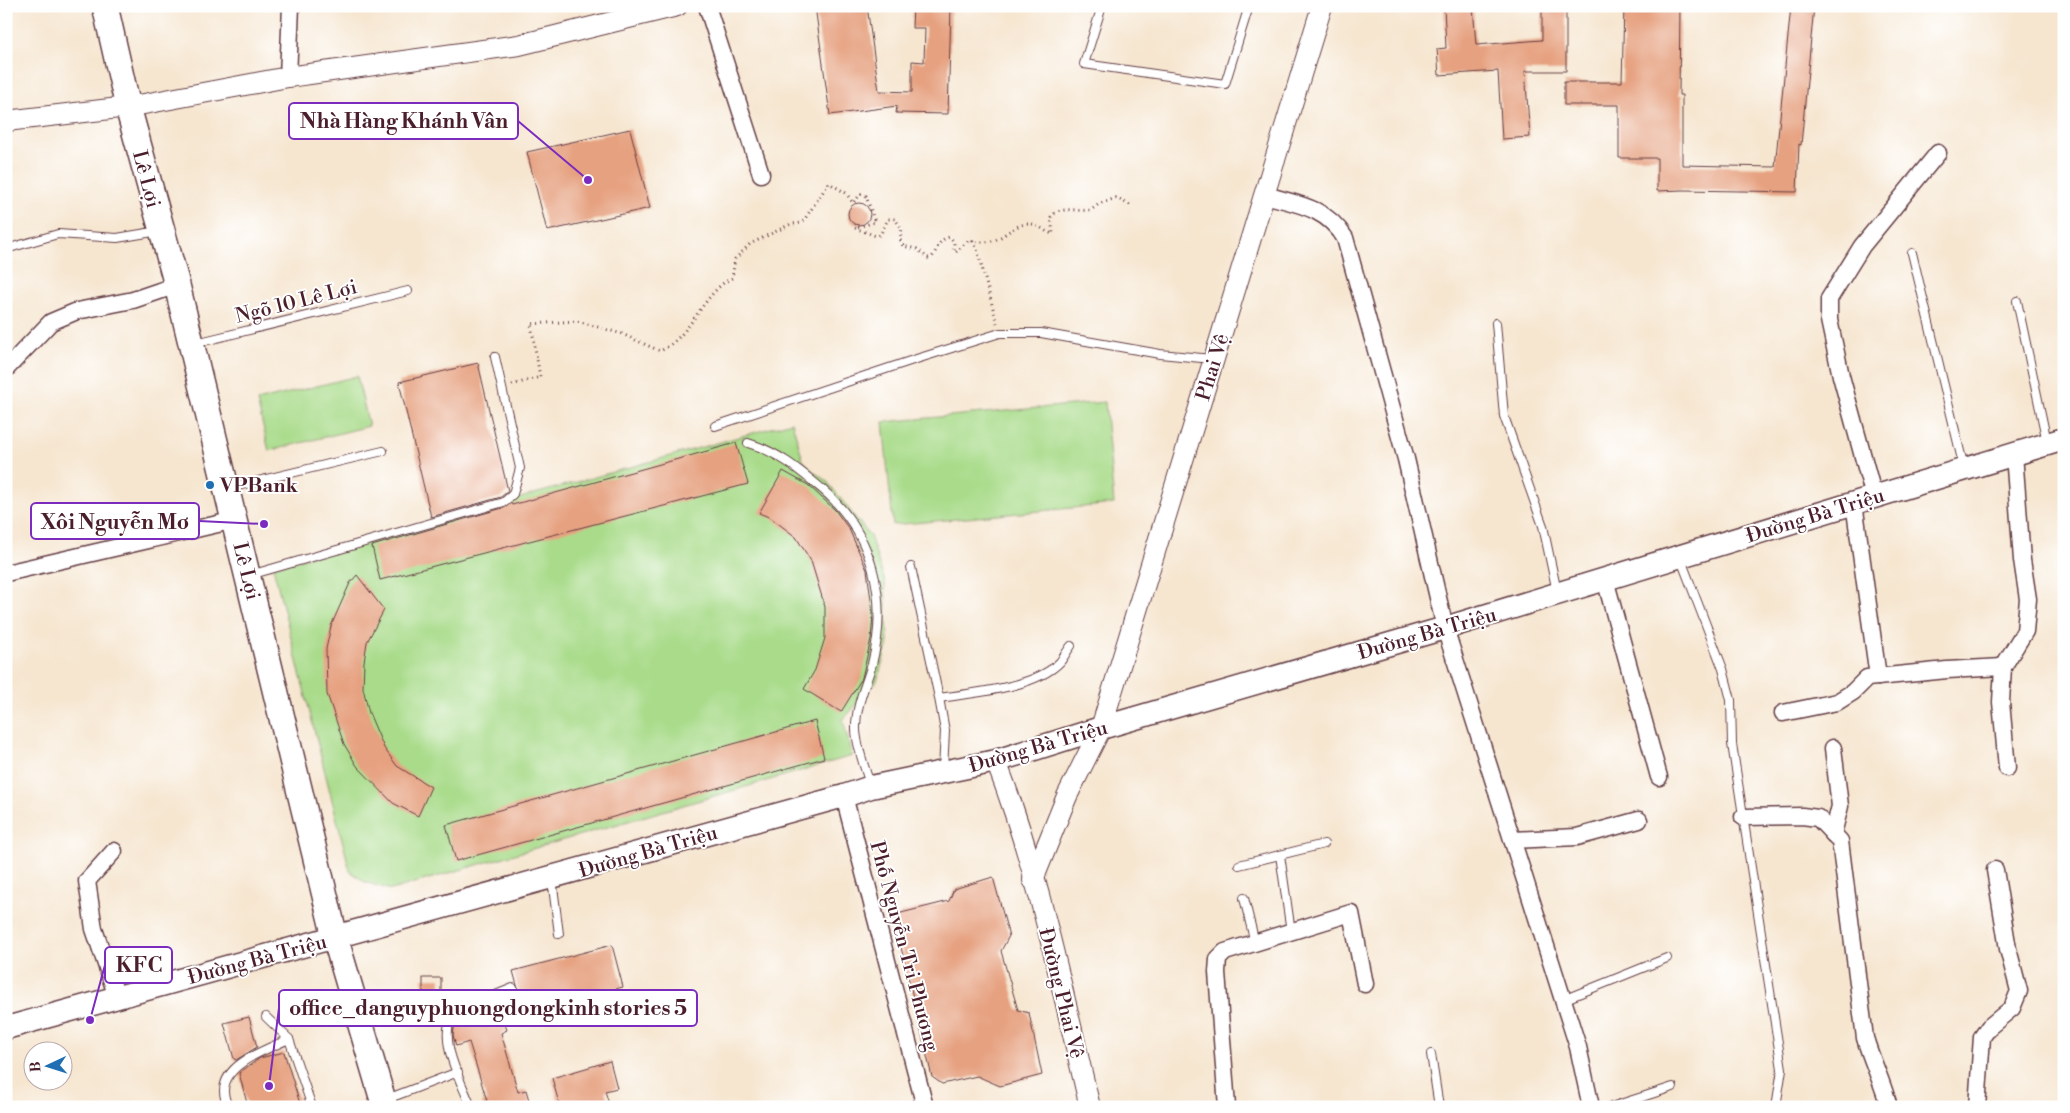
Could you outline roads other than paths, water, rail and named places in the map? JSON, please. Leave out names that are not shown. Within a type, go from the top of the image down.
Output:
[{"type":"main road","name":"Lê Lợi","points":[[105,6],[128,107],[177,285],[336,937],[384,1104]]},
{"type":"main road","name":"Đường Bà Triệu","points":[[6,1028],[552,878],[871,787],[996,761],[1101,728],[1558,594],[2056,442]]},
{"type":"street","points":[[288,77],[290,6]]},
{"type":"street","points":[[6,121],[128,107],[288,77],[519,45],[650,10],[677,6]]},
{"type":"street","points":[[707,6],[762,174]]},
{"type":"street","name":"Phai Vệ","points":[[1101,728],[1322,6]]},
{"type":"street","points":[[1878,678],[1864,500],[1828,320],[1830,299],[1862,246],[1938,153]]},
{"type":"street","points":[[1265,195],[1323,214],[1336,224],[1345,238],[1406,459],[1445,628],[1578,1047],[1591,1107]]},
{"type":"street","points":[[6,369],[51,322],[77,311],[133,300],[177,285]]},
{"type":"street","points":[[2008,768],[2001,702],[2003,667],[2025,631],[2028,599],[2022,560],[2014,454]]},
{"type":"street","points":[[6,573],[235,520]]},
{"type":"street","points":[[1606,579],[1659,777]]},
{"type":"street","points":[[1784,713],[1838,702],[1853,692],[1867,678],[1947,670],[2003,667]]},
{"type":"street","points":[[1033,880],[1067,796],[1101,728]]},
{"type":"street","points":[[1833,748],[1840,806],[1834,834]]},
{"type":"street","name":"Đường Phai Vệ","points":[[996,761],[1007,790],[1033,880],[1090,1107]]},
{"type":"street","name":"Phố Nguyễn Tri Phương","points":[[844,796],[925,1107]]},
{"type":"street","points":[[1743,817],[1802,816],[1818,818],[1840,841],[1866,1038],[1872,1063],[1884,1088],[1889,1107]]},
{"type":"street","points":[[1512,840],[1576,837],[1639,820]]},
{"type":"street","points":[[114,851],[87,881],[94,929],[116,997]]},
{"type":"street","points":[[1978,1107],[1982,1038],[1989,1026],[2012,1008],[2019,991],[2008,949],[1995,870]]},
{"type":"street","points":[[1227,1107],[1217,990],[1218,959],[1225,952],[1351,913],[1365,984]]},
{"type":"lane","points":[[1102,6],[1084,64],[1225,84],[1249,6]]},
{"type":"lane","points":[[6,249],[58,234],[117,238],[162,230]]},
{"type":"lane","points":[[1912,253],[1964,470]]},
{"type":"lane","name":"Ngõ 10 Lê Lợi","points":[[191,344],[408,291]]},
{"type":"lane","points":[[2017,301],[2056,442]]},
{"type":"lane","points":[[1496,324],[1504,416],[1543,526],[1558,594]]},
{"type":"lane","points":[[715,426],[1000,333],[1041,333],[1160,354],[1214,359]]},
{"type":"lane","points":[[248,575],[504,502],[514,494],[520,468],[495,357]]},
{"type":"lane","points":[[748,443],[766,449],[790,462],[830,496],[854,523],[866,546],[874,568],[878,590],[880,622],[872,663],[858,706],[856,729],[861,755],[871,787]]},
{"type":"lane","points":[[227,489],[383,451]]},
{"type":"lane","points":[[1680,556],[1723,669],[1731,700],[1732,744],[1782,1069],[1776,1107]]},
{"type":"lane","points":[[911,567],[940,698],[944,732],[943,772]]},
{"type":"lane","points":[[940,698],[985,691],[1039,676],[1060,662],[1071,646]]},
{"type":"lane","points":[[1239,865],[1324,844]]},
{"type":"lane","points":[[1280,855],[1291,932]]},
{"type":"lane","points":[[552,878],[559,934]]},
{"type":"lane","points":[[1244,898],[1255,943]]},
{"type":"lane","points":[[1563,1000],[1668,958]]},
{"type":"lane","points":[[471,1107],[447,1036],[450,1019],[454,1012],[514,988]]},
{"type":"lane","points":[[266,1017],[289,1039],[312,1107]]},
{"type":"lane","points":[[228,1107],[224,1091],[226,1081],[238,1064],[289,1039]]},
{"type":"lane","points":[[1431,1054],[1439,1107]]},
{"type":"lane","points":[[384,1104],[458,1072]]},
{"type":"lane","points":[[1611,1107],[1672,1087]]},
{"type":"place","name":"Nhà Hàng Khánh Vân","points":[[588,180]]},
{"type":"place","name":"VPBank","points":[[210,485]]},
{"type":"place","name":"Xôi Nguyễn Mơ","points":[[264,524]]},
{"type":"place","name":"KFC","points":[[90,1020]]},
{"type":"place","name":"office_danguyphuongdongkinh stories 5","points":[[269,1086]]}]
